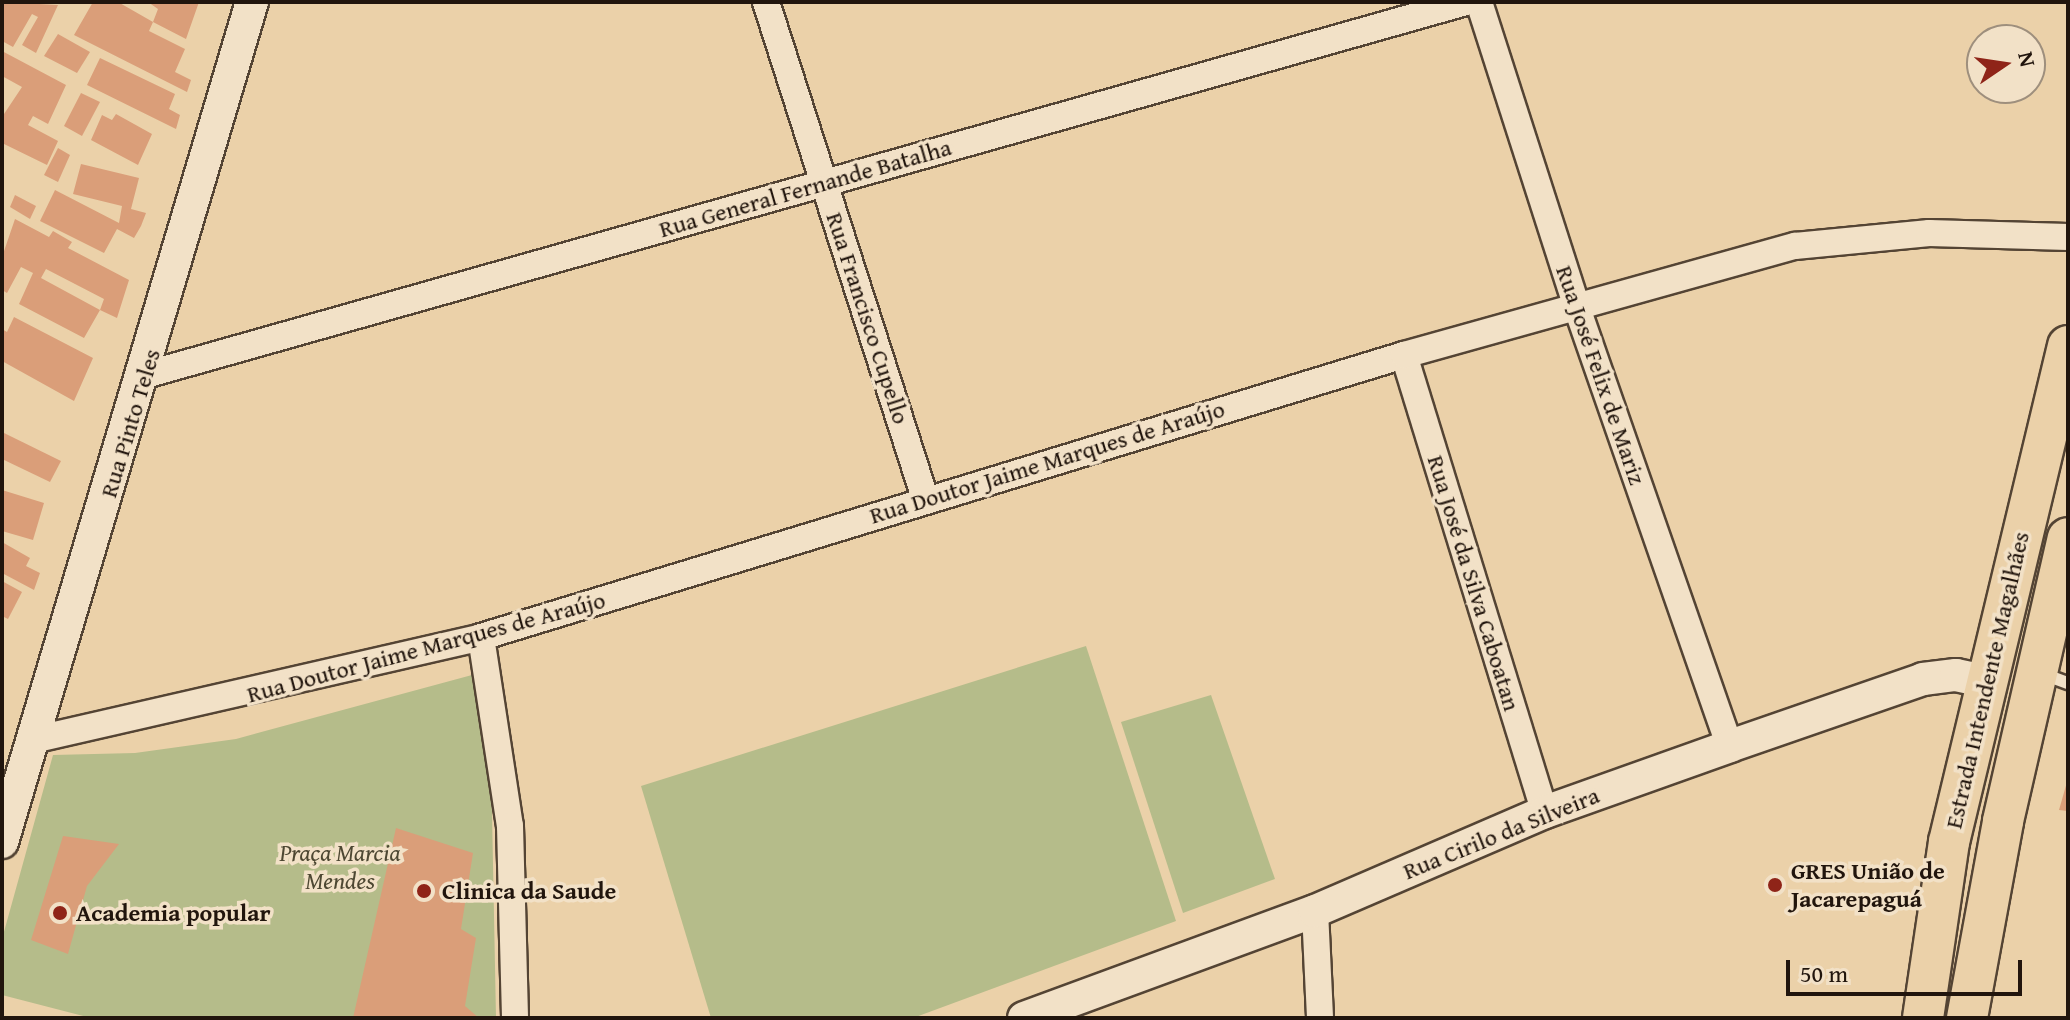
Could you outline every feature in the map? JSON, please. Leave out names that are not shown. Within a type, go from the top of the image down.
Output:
[{"type":"main road","name":"Estrada Intendente Magalhães","points":[[1923,1018],[1949,842],[1985,681],[2068,346]]},
{"type":"main road","name":"Estrada Intendente Magalhães","points":[[1967,1018],[2052,677],[2068,538]]},
{"type":"street","name":"Rua Pinto Teles","points":[[2,842],[145,375],[252,2]]},
{"type":"street","name":"Rua Francisco Cupello","points":[[766,2],[925,498]]},
{"type":"street","name":"Rua General Fernande Batalha","points":[[145,375],[1466,2]]},
{"type":"street","name":"Rua José Felix de Mariz","points":[[1479,2],[1576,305],[1730,746]]},
{"type":"street","name":"Rua Doutor Jaime Marques de Araújo","points":[[33,740],[481,637],[925,498],[1576,305],[1853,237],[2068,237]]},
{"type":"street","name":"Rua José da Silva Caboatan","points":[[1404,355],[1545,812]]},
{"type":"street","points":[[481,637],[510,826],[515,1018]]},
{"type":"street","name":"Rua Cirilo da Silveira","points":[[1024,1018],[1315,911],[1545,812],[1730,746],[1923,679],[1956,675],[1985,681]]},
{"type":"street","points":[[1315,911],[1320,1018]]},
{"type":"green space","points":[[1086,646],[1176,921],[913,1018],[711,1018],[641,786]]},
{"type":"green space","name":"Praça Marcia Mendes","points":[[472,675],[491,761],[496,1018],[91,1018],[2,995],[2,939],[53,755],[135,753],[236,739]]},
{"type":"green space","points":[[1211,695],[1275,879],[1183,913],[1121,722]]},
{"type":"building","points":[[2,2],[58,5],[36,53],[22,45],[38,17],[32,14],[13,47],[2,41]]},
{"type":"building","points":[[93,2],[118,2],[153,22],[149,31],[185,49],[175,72],[191,80],[187,92],[74,35]]},
{"type":"building","points":[[148,2],[199,2],[186,39],[153,22],[158,9]]},
{"type":"building","points":[[58,34],[90,52],[77,73],[44,56]]},
{"type":"building","points":[[2,51],[66,85],[48,124],[33,116],[28,125],[58,141],[47,165],[2,143],[2,117],[22,87],[2,76]]},
{"type":"building","points":[[100,58],[175,94],[169,109],[180,115],[176,129],[87,85]]},
{"type":"building","points":[[81,93],[100,102],[82,136],[64,126]]},
{"type":"building","points":[[116,114],[152,134],[138,165],[91,140],[102,115],[112,120]]},
{"type":"building","points":[[58,148],[70,155],[58,182],[44,175]]},
{"type":"building","points":[[81,164],[139,178],[131,209],[146,213],[141,226],[134,238],[117,229],[104,253],[40,221],[55,190],[119,223],[122,206],[73,194]]},
{"type":"building","points":[[15,195],[36,206],[30,219],[10,207]]},
{"type":"building","points":[[15,219],[49,237],[53,231],[72,242],[68,248],[129,280],[117,318],[100,310],[84,338],[19,304],[33,273],[21,267],[7,293],[2,290],[2,257]],"holes":[[[46,269],[104,299],[100,310],[41,278]]]},
{"type":"building","points":[[14,317],[93,358],[74,401],[2,361],[2,329],[7,332]]},
{"type":"building","points":[[2,432],[61,461],[50,482],[2,459]]},
{"type":"building","points":[[2,490],[44,503],[33,540],[2,531]]},
{"type":"building","points":[[2,542],[30,558],[26,566],[40,573],[34,590],[2,573]]},
{"type":"building","points":[[2,581],[22,592],[8,619],[2,616]]},
{"type":"building","points":[[2067,782],[2068,811],[2059,810]]},
{"type":"building","name":"Clinica da Saude","points":[[396,828],[473,853],[461,929],[476,938],[465,1006],[479,1018],[353,1018]]},
{"type":"building","name":"Academia popular","points":[[63,836],[119,844],[87,886],[68,954],[31,940]]},
{"type":"place","name":"GRES União de Jacarepaguá","points":[[1775,885]]},
{"type":"place","name":"Clinica da Saude","points":[[424,891]]},
{"type":"place","name":"Academia popular","points":[[60,913]]}]
